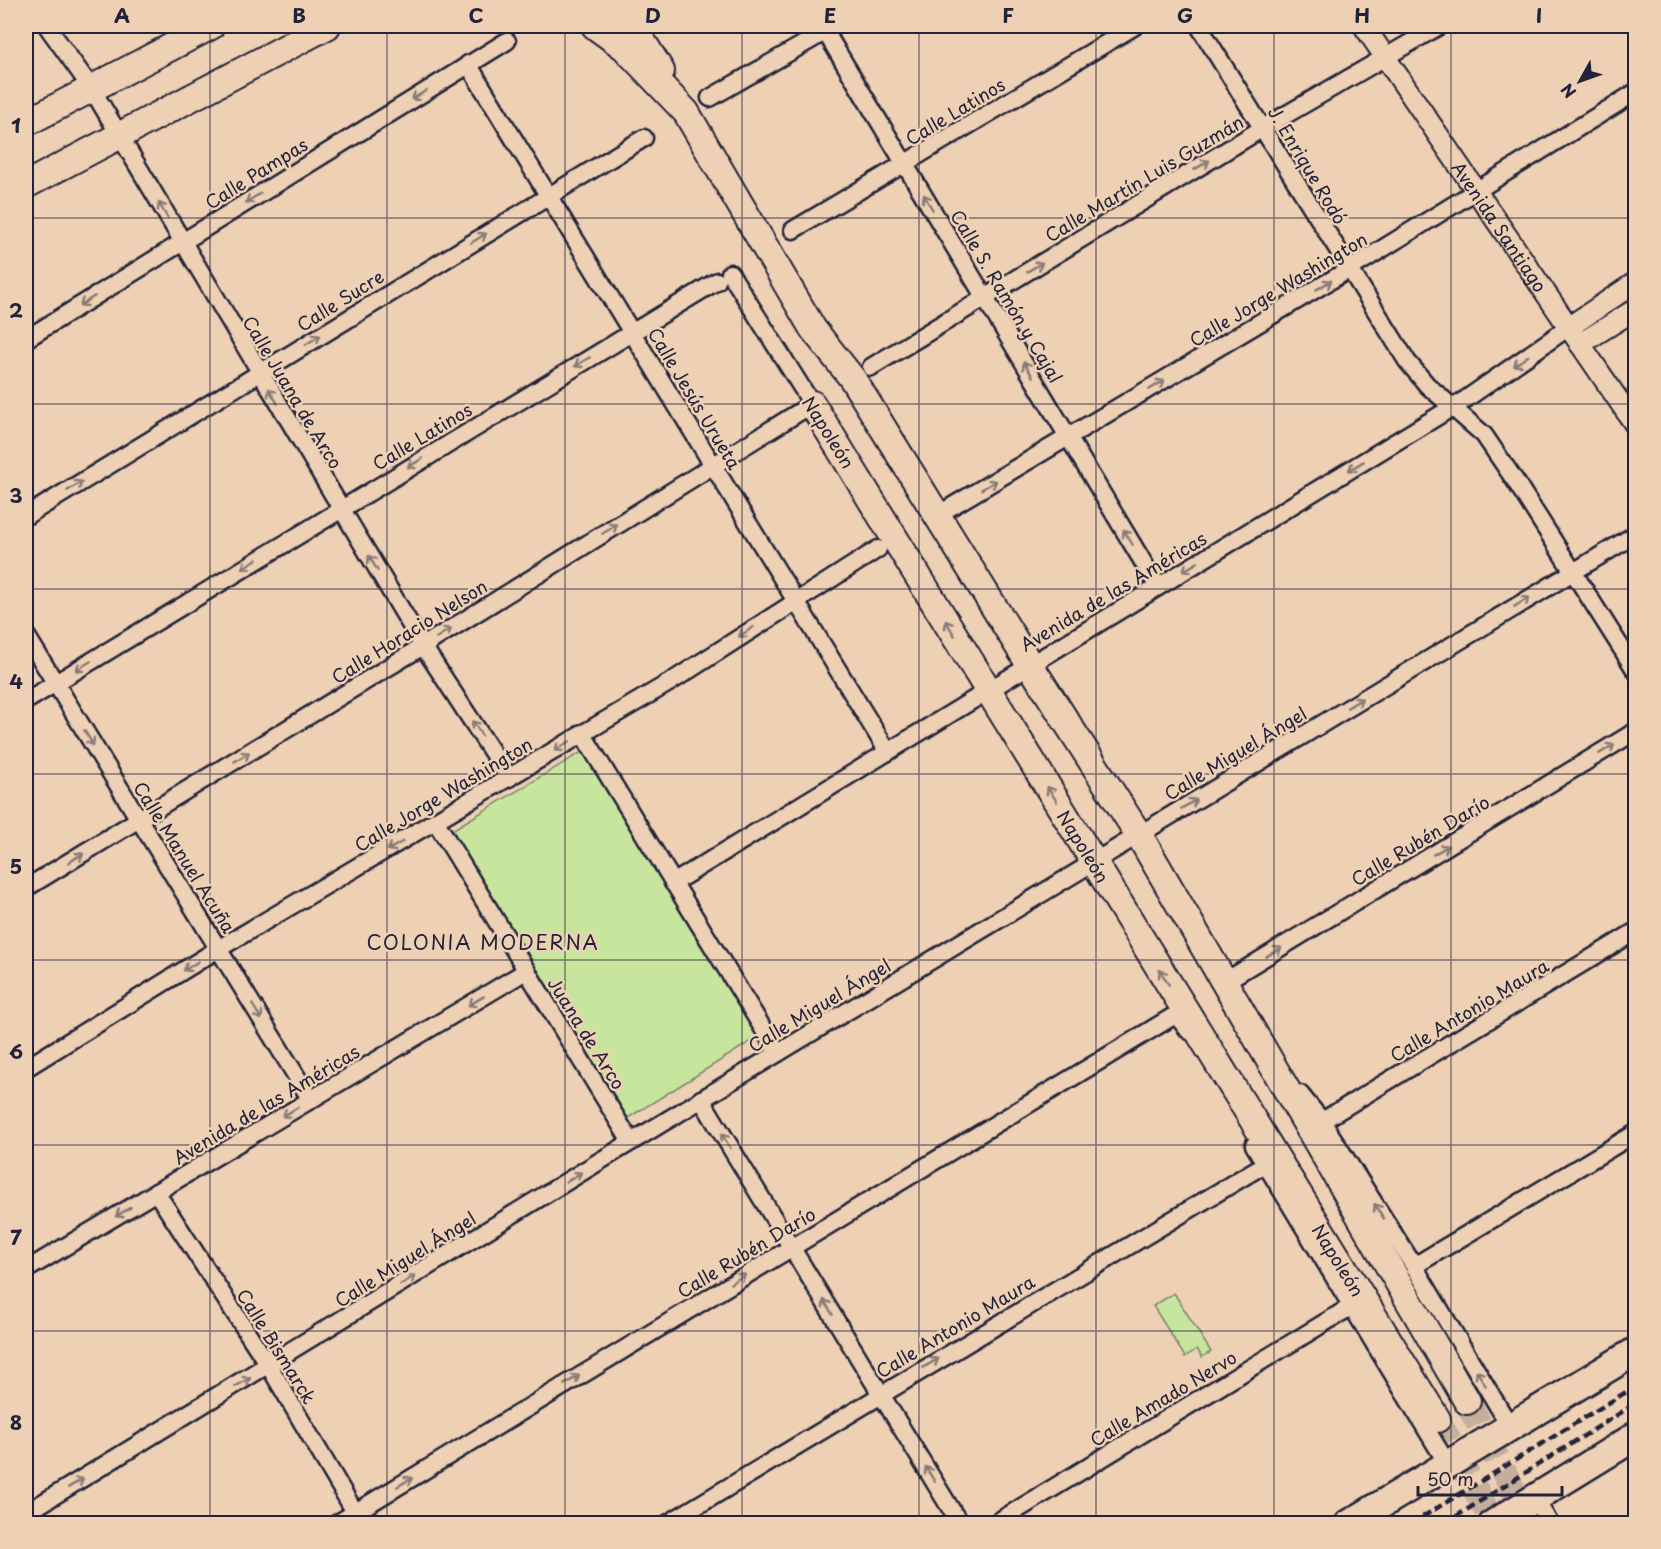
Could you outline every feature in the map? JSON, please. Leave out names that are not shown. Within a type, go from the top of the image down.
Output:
[{"type":"highway","points":[[1349,1524],[1635,1351]]},
{"type":"highway","points":[[1493,1524],[1635,1436]]},
{"type":"main road","points":[[26,123],[211,26]]},
{"type":"main road","points":[[26,185],[327,26]]},
{"type":"main road","points":[[595,26],[624,47],[686,112]]},
{"type":"main road","points":[[633,26],[813,329],[852,378],[1138,835],[1467,1401]]},
{"type":"main road","name":"Napoleón","points":[[812,404],[1437,1419]]},
{"type":"street","name":"Calle Juana de Arco","points":[[47,26],[92,89],[258,373],[423,646],[508,778]]},
{"type":"street","name":"Calle Latinos","points":[[794,230],[1135,26]]},
{"type":"street","name":"J. Enrique Rodó","points":[[1199,26],[1348,270],[1407,361],[1427,385],[1484,435],[1574,571],[1635,671]]},
{"type":"street","name":"Avenida Santiago","points":[[1364,26],[1635,426]]},
{"type":"street","name":"Calle Martín Luis Guzmán","points":[[871,367],[1263,128],[1386,59],[1439,26]]},
{"type":"street","name":"Calle S. Ramón y Cajal","points":[[827,28],[905,164],[1158,587]]},
{"type":"street","points":[[710,98],[827,28]]},
{"type":"street","name":"Calle Pampas","points":[[26,339],[507,40]]},
{"type":"street","name":"Calle Jesús Urueta","points":[[468,64],[550,194],[711,466],[888,752]]},
{"type":"street","name":"Calle Jorge Washington","points":[[939,514],[1348,270],[1635,92]]},
{"type":"street","name":"Calle Sucre","points":[[26,516],[644,138]]},
{"type":"street","name":"Calle Latinos","points":[[26,701],[340,508],[724,277]]},
{"type":"street","name":"Napoleón","points":[[724,277],[812,404]]},
{"type":"street","points":[[1569,327],[1635,282]]},
{"type":"street","points":[[1580,344],[1635,309]]},
{"type":"street","name":"Avenida de las Américas","points":[[673,883],[1453,406],[1569,327]]},
{"type":"street","name":"Calle Horacio Nelson","points":[[26,888],[423,646],[812,404]]},
{"type":"street","name":"Calle Miguel Ángel","points":[[26,1513],[701,1099],[1635,534]]},
{"type":"street","name":"Calle Jorge Washington","points":[[26,1068],[218,949],[672,681],[795,600],[878,549]]},
{"type":"street","name":"Calle Manuel Acuña","points":[[26,635],[311,1100]]},
{"type":"street","name":"Calle Rubén Darío","points":[[1224,982],[1635,731]]},
{"type":"street","points":[[582,734],[778,1053]]},
{"type":"street","name":"Juana de Arco","points":[[436,822],[631,1142]]},
{"type":"street","name":"Calle Antonio Maura","points":[[1322,1121],[1635,931]]},
{"type":"street","name":"Avenida de las Américas","points":[[28,1263],[156,1192],[526,971]]},
{"type":"street","name":"Napoleón","points":[[1177,1016],[1448,1465]]},
{"type":"street","name":"Calle Rubén Darío","points":[[336,1524],[358,1518],[791,1247],[1177,1016]]},
{"type":"street","points":[[1253,1033],[1322,1121],[1511,1428]]},
{"type":"street","points":[[701,1099],[960,1524]]},
{"type":"street","points":[[1413,1266],[1635,1133]]},
{"type":"street","name":"Calle Antonio Maura","points":[[667,1524],[880,1393],[1265,1164]]},
{"type":"street","name":"Calle Bismarck","points":[[156,1192],[269,1366],[358,1518]]},
{"type":"street","name":"Calle Amado Nervo","points":[[994,1524],[1352,1306]]},
{"type":"street","points":[[1535,1498],[1550,1524]]},
{"type":"green space","points":[[585,750],[763,1034],[628,1118],[452,830]]},
{"type":"green space","points":[[1174,1293],[1211,1352],[1202,1357],[1197,1349],[1185,1357],[1153,1306]]},
{"type":"tunnel","points":[[1467,1401],[1531,1524]]},
{"type":"tunnel","points":[[1437,1419],[1494,1524]]},
{"type":"railway","points":[[1411,1524],[1636,1386]]},
{"type":"railway","points":[[1444,1524],[1636,1403]]},
{"type":"district","name":"COLONIA MODERNA","points":[[483,942]]}]
